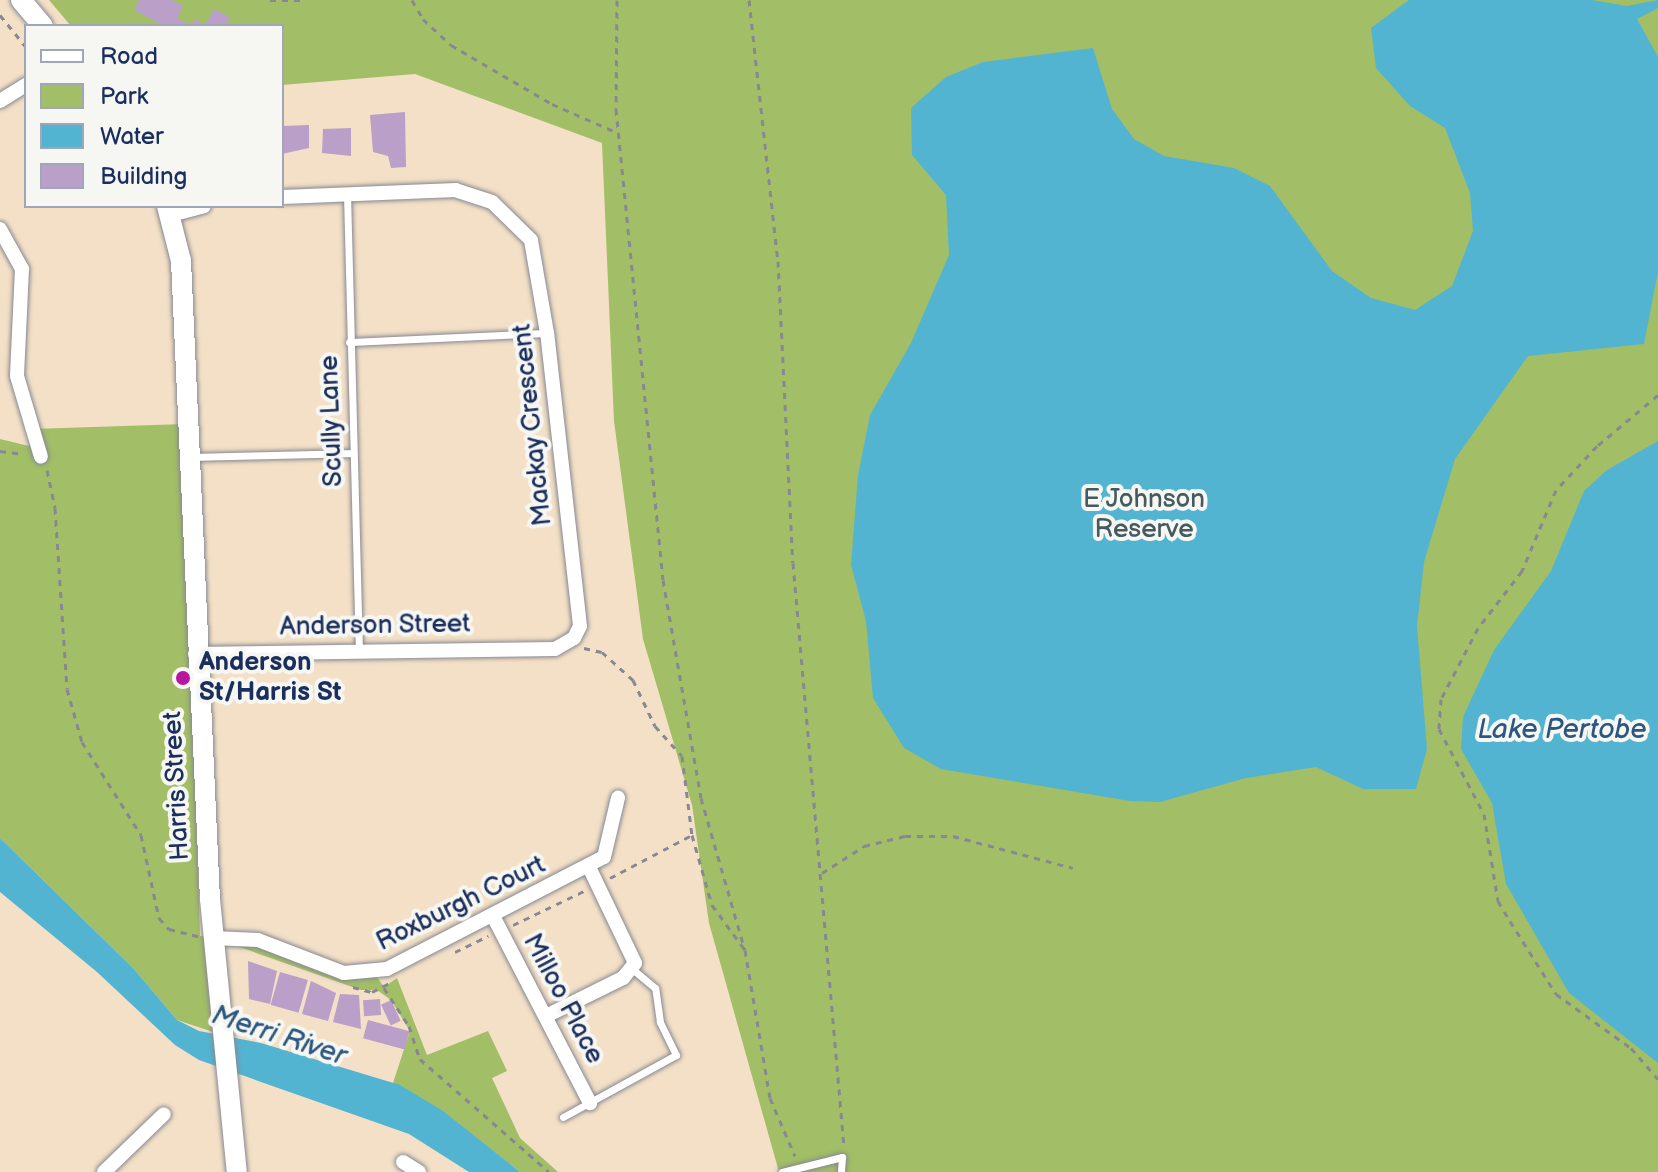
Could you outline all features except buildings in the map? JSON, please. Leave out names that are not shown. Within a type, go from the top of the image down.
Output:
[{"type":"street","points":[[21,0],[41,24]]},
{"type":"street","name":"Mackay Crescent","points":[[347,193],[456,190],[492,202],[531,240],[547,333],[580,626],[560,647]]},
{"type":"street","points":[[284,197],[347,193]]},
{"type":"street","points":[[169,211],[190,208]]},
{"type":"street","name":"Harris Street","points":[[169,211],[181,261],[195,654],[213,938],[237,1172]]},
{"type":"street","points":[[0,229],[22,269],[17,376],[41,457]]},
{"type":"street","name":"Anderson Street","points":[[195,654],[359,648],[560,647]]},
{"type":"street","points":[[546,1016],[632,969],[633,951],[589,867],[604,857],[618,798]]},
{"type":"street","name":"Roxburgh Court","points":[[213,938],[258,940],[344,973],[363,974],[387,969],[589,867]]},
{"type":"street","name":"Milloo Place","points":[[493,916],[590,1103]]},
{"type":"street","points":[[104,1172],[164,1114]]},
{"type":"street","points":[[403,1162],[419,1172]]},
{"type":"lane","name":"Scully Lane","points":[[347,193],[359,648]]},
{"type":"lane","points":[[349,342],[547,333]]},
{"type":"lane","points":[[186,457],[353,453]]},
{"type":"lane","points":[[563,1117],[676,1055],[664,1033],[655,988],[632,969]]},
{"type":"lane","points":[[782,1172],[842,1157],[841,1172]]},
{"type":"path","points":[[270,0],[305,0]]},
{"type":"path","points":[[412,0],[423,19],[451,45],[552,104],[618,133]]},
{"type":"path","points":[[617,0],[618,133],[663,580],[701,798],[745,950],[770,1098],[799,1168]]},
{"type":"path","points":[[749,0],[778,261],[793,563],[847,1137]]},
{"type":"path","points":[[0,15],[24,45]]},
{"type":"path","points":[[1658,395],[1597,446],[1556,490],[1522,571],[1478,628],[1441,699],[1439,729],[1484,814],[1498,901],[1510,921],[1556,994],[1631,1048],[1658,1079]]},
{"type":"path","points":[[0,451],[41,457],[53,491],[67,689],[78,729],[141,835],[159,918],[169,929],[213,938]]},
{"type":"path","points":[[560,647],[602,652],[633,680],[655,726],[682,756],[692,835],[712,905],[745,950]]},
{"type":"path","points":[[598,884],[692,835]]},
{"type":"path","points":[[822,873],[864,846],[905,836],[953,836],[1073,868]]},
{"type":"path","points":[[168,936],[169,929]]},
{"type":"path","points":[[384,987],[409,1026],[420,1059],[549,1172]]},
{"type":"green space","name":"E Johnson Reserve","points":[[49,0],[1658,0],[1658,1172],[779,1172],[709,923],[692,805],[643,639],[614,421],[602,143],[415,74],[284,85],[284,24],[69,24]]},
{"type":"green space","points":[[185,424],[200,936],[243,937],[293,955],[374,973],[384,987],[397,978],[427,1055],[488,1031],[507,1071],[492,1078],[520,1138],[558,1172],[520,1172],[442,1111],[393,1083],[410,1031],[391,1000],[377,990],[361,990],[214,938],[225,1036],[177,1020],[134,969],[0,838],[0,439],[29,446],[32,429]]},
{"type":"water","name":"Lake Pertobe","points":[[1409,0],[1592,0],[1627,6],[1658,0],[1658,8],[1637,19],[1658,57],[1658,272],[1644,344],[1528,356],[1455,459],[1424,562],[1417,626],[1427,749],[1416,789],[1363,789],[1316,767],[1246,778],[1160,802],[1130,801],[941,769],[904,748],[873,698],[866,621],[851,565],[858,475],[870,415],[911,343],[949,255],[946,195],[912,155],[911,108],[946,77],[983,62],[1093,48],[1112,109],[1134,139],[1164,156],[1234,168],[1270,186],[1332,271],[1371,298],[1415,310],[1452,286],[1473,231],[1470,193],[1445,128],[1410,106],[1376,68],[1371,28]]},
{"type":"water","name":"Lake Pertobe","points":[[1658,441],[1658,1063],[1569,993],[1506,884],[1492,803],[1461,749],[1463,717],[1494,650],[1551,571],[1584,491],[1607,470]]},
{"type":"water","points":[[0,838],[134,969],[177,1020],[199,1031],[261,1043],[400,1085],[443,1111],[520,1172],[469,1172],[409,1134],[199,1060],[175,1045],[97,972],[0,892]]},
{"type":"place","name":"Anderson St/Harris St","points":[[183,678]]},
{"type":"water label","name":"Merri River","points":[[279,1036]]}]
